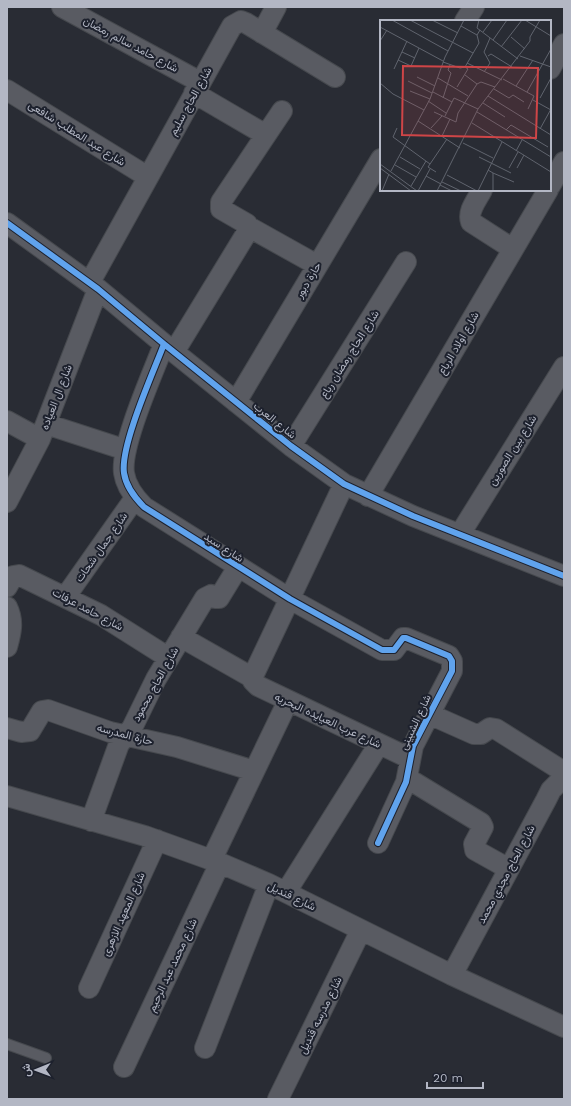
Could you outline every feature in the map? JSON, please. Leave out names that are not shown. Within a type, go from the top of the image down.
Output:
[{"type":"street","name":"شارع حامد سالم رمضان","points":[[62,7],[197,87],[266,135]]},
{"type":"street","points":[[262,33],[276,7]]},
{"type":"street","points":[[466,20],[474,7]]},
{"type":"street","name":"شارع الحاج سليم","points":[[94,286],[148,177],[197,87],[232,26],[236,22],[246,23],[335,77]]},
{"type":"street","points":[[551,67],[564,44]]},
{"type":"street","name":"شارع عبد المطلب شافعى","points":[[7,90],[148,177]]},
{"type":"street","points":[[282,111],[221,202],[221,209],[249,227],[317,265]]},
{"type":"street","name":"حارة دبور","points":[[236,402],[380,161]]},
{"type":"street","points":[[551,184],[564,162]]},
{"type":"street","points":[[481,191],[470,211],[469,217],[471,222],[513,249]]},
{"type":"street","name":"شارع اولاد الرباع","points":[[368,496],[547,191]]},
{"type":"street","name":"شارع العرب","points":[[7,222],[94,286],[291,446],[344,484],[413,516],[564,576]]},
{"type":"street","points":[[169,348],[248,231],[249,227]]},
{"type":"street","name":"شارع الحاج رمضان رباع","points":[[291,446],[406,262]]},
{"type":"street","name":"شارع ال العياده","points":[[7,502],[43,432],[94,286]]},
{"type":"street","name":"شارع سيد","points":[[169,348],[126,450],[124,474],[135,498],[144,507],[238,568],[290,599],[382,650],[394,650],[403,638],[406,638],[449,656]]},
{"type":"street","name":"شارع بين الصورين","points":[[460,534],[564,366]]},
{"type":"street","points":[[7,421],[43,432],[126,450]]},
{"type":"street","points":[[253,677],[344,484]]},
{"type":"street","name":"شارع جمال شحات","points":[[66,596],[135,498]]},
{"type":"street","name":"شارع الحاج محمود","points":[[91,821],[118,748],[132,728],[156,679],[205,598],[211,595],[215,598],[219,598],[238,568]]},
{"type":"street","name":"شارع حامد عرفات","points":[[7,587],[13,576],[19,575],[66,596],[128,631],[169,658]]},
{"type":"street","points":[[7,607],[11,616],[12,626],[7,647]]},
{"type":"street","name":"شارع عرب العيايده البحريه","points":[[182,638],[253,677],[253,681],[258,686],[409,758]]},
{"type":"street","name":"شارع الشبينى","points":[[378,843],[407,778],[409,758],[413,746],[452,671],[452,661],[449,656]]},
{"type":"street","name":"شارع محمد عبد الرحيم","points":[[124,1066],[216,861],[254,771],[288,701]]},
{"type":"street","name":"حارة المدرسه","points":[[7,728],[21,732],[30,731],[40,713],[45,710],[126,736],[177,747],[254,771]]},
{"type":"street","points":[[429,714],[474,734],[481,734],[490,728],[496,729],[564,772]]},
{"type":"street","points":[[205,1048],[277,888],[379,744]]},
{"type":"street","name":"شارع الحاج مجدي محمد","points":[[452,975],[551,790],[564,777]]},
{"type":"street","points":[[407,778],[481,823],[483,827],[474,844],[475,850],[509,869]]},
{"type":"street","name":"شارع قنديل","points":[[7,796],[157,840],[216,861],[277,888],[452,975],[564,1027]]},
{"type":"street","name":"شارع المعهد الازهرى","points":[[89,988],[157,840]]},
{"type":"street","name":"شارع مدرسه قنديل","points":[[278,1099],[361,930]]},
{"type":"lane","points":[[7,1044],[46,1058]]},
{"type":"cycle path","points":[[7,223],[98,289],[291,446],[344,484],[413,516],[564,576]]},
{"type":"cycle path","points":[[164,344],[138,409],[124,461],[125,478],[131,492],[141,504],[290,599],[382,650],[394,650],[403,638],[406,638],[449,656],[452,661],[452,671],[413,746],[406,782],[378,843]]}]
